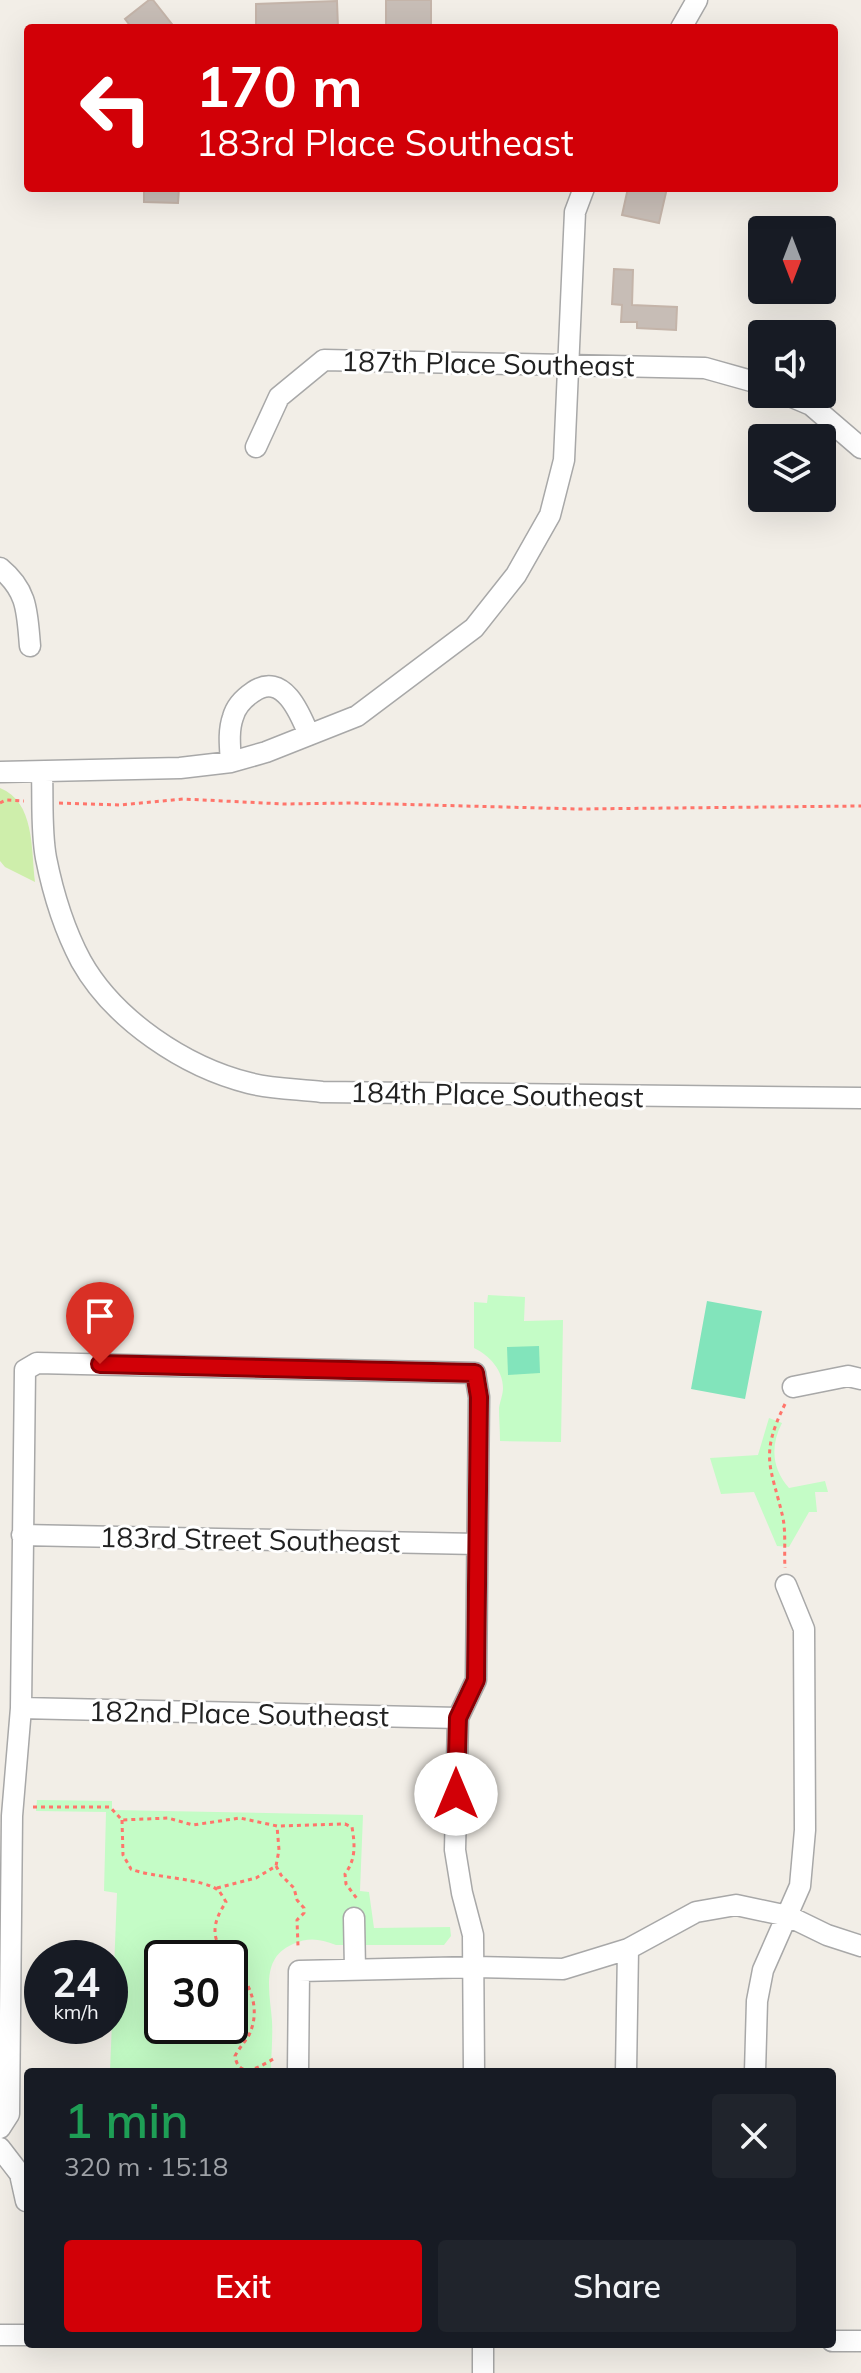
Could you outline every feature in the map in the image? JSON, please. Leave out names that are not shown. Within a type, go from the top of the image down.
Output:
[{"type":"street","points":[[683,24],[697,0]]},
{"type":"street","points":[[0,772],[180,768],[231,762],[266,752],[357,716],[474,628],[516,575],[550,515],[564,460],[575,212],[582,192]]},
{"type":"street","name":"187th Place Southeast","points":[[256,447],[279,397],[324,360],[705,368],[748,380]]},
{"type":"street","points":[[814,408],[861,448]]},
{"type":"street","points":[[0,568],[13,579],[26,600],[30,646]]},
{"type":"street","points":[[231,762],[233,716],[241,701],[256,689],[273,686],[286,694],[299,711],[309,735]]},
{"type":"street","name":"184th Place Southeast","points":[[42,773],[45,855],[61,914],[82,963],[115,1006],[145,1034],[198,1064],[250,1084],[322,1092],[861,1098]]},
{"type":"street","points":[[0,2128],[9,2114],[6,1816],[21,1708],[25,1370],[37,1363],[475,1373],[479,1397],[476,1680],[458,1718],[455,1850],[473,1935],[474,2068]]},
{"type":"street","points":[[793,1387],[848,1376],[861,1379]]},
{"type":"street","name":"183rd Street Southeast","points":[[22,1535],[477,1544]]},
{"type":"street","points":[[755,2068],[757,2001],[763,1970],[800,1886],[805,1830],[804,1629],[786,1585]]},
{"type":"street","name":"182nd Place Southeast","points":[[21,1708],[458,1718]]},
{"type":"street","points":[[298,2068],[299,1971],[475,1967],[563,1969],[628,1949],[696,1912],[736,1905],[788,1916],[827,1935],[861,1946]]},
{"type":"street","points":[[355,1969],[357,1911]]},
{"type":"street","points":[[626,2068],[628,1949]]},
{"type":"street","points":[[0,2148],[20,2174],[24,2192]]},
{"type":"street","points":[[0,2335],[24,2335]]},
{"type":"street","points":[[836,2341],[861,2341]]},
{"type":"street","points":[[483,2348],[483,2373]]},
{"type":"path","points":[[0,803],[6,800],[120,805],[183,799],[284,804],[579,809],[861,806]]},
{"type":"path","points":[[786,1585],[783,1520],[768,1458],[773,1430],[793,1387]]},
{"type":"path","points":[[33,1807],[110,1807],[122,1820],[123,1855],[131,1869],[219,1891],[226,1902],[217,1916],[217,1940]]},
{"type":"path","points":[[122,1820],[168,1818],[193,1825],[240,1818],[277,1826],[345,1824],[352,1827],[355,1854],[345,1874],[346,1884],[357,1911]]},
{"type":"path","points":[[277,1826],[279,1850],[276,1866],[294,1888],[297,1900],[304,1908],[304,1913],[297,1920],[298,1946]]},
{"type":"path","points":[[214,1888],[256,1878],[276,1866]]},
{"type":"path","points":[[248,1987],[255,2003],[256,2017],[248,2036]]},
{"type":"path","points":[[240,2068],[235,2056],[243,2044]]},
{"type":"path","points":[[255,2068],[275,2058]]},
{"type":"green space","points":[[0,788],[20,804],[25,815],[35,882],[5,867],[0,861]]},
{"type":"green space","points":[[488,1295],[525,1297],[524,1321],[563,1320],[561,1442],[500,1441],[501,1375],[485,1355],[474,1348],[474,1302],[487,1303]]},
{"type":"green space","points":[[707,1301],[762,1311],[745,1399],[691,1389]]},
{"type":"green space","points":[[539,1346],[540,1373],[508,1375],[507,1347]]},
{"type":"green space","points":[[769,1418],[782,1423],[774,1449],[776,1465],[783,1481],[789,1488],[825,1481],[828,1492],[815,1492],[817,1512],[809,1512],[789,1547],[777,1546],[754,1492],[721,1494],[710,1458],[758,1455]]},
{"type":"green space","points":[[37,1800],[112,1801],[112,1810],[363,1815],[360,1891],[369,1892],[374,1928],[450,1927],[451,1936],[444,1945],[336,1945],[309,1940],[283,1950],[271,1967],[269,1977],[271,2068],[110,2068],[111,2044],[128,2044],[128,1940],[115,1940],[117,1893],[104,1891],[106,1812],[36,1811]]},
{"type":"building","points":[[153,0],[172,24],[129,24],[125,19]]},
{"type":"building","points":[[386,0],[431,0],[431,24],[386,24]]},
{"type":"building","points":[[337,1],[338,24],[256,24],[256,4]]},
{"type":"building","points":[[144,192],[179,192],[178,203],[144,202]]},
{"type":"building","points":[[627,192],[666,192],[659,223],[622,215]]},
{"type":"building","points":[[614,269],[633,270],[632,305],[677,307],[676,330],[637,328],[637,322],[621,322],[622,305],[612,304]]},
{"type":"route","points":[[100,1364],[475,1373],[479,1397],[476,1680],[458,1718],[456,1794]]}]
